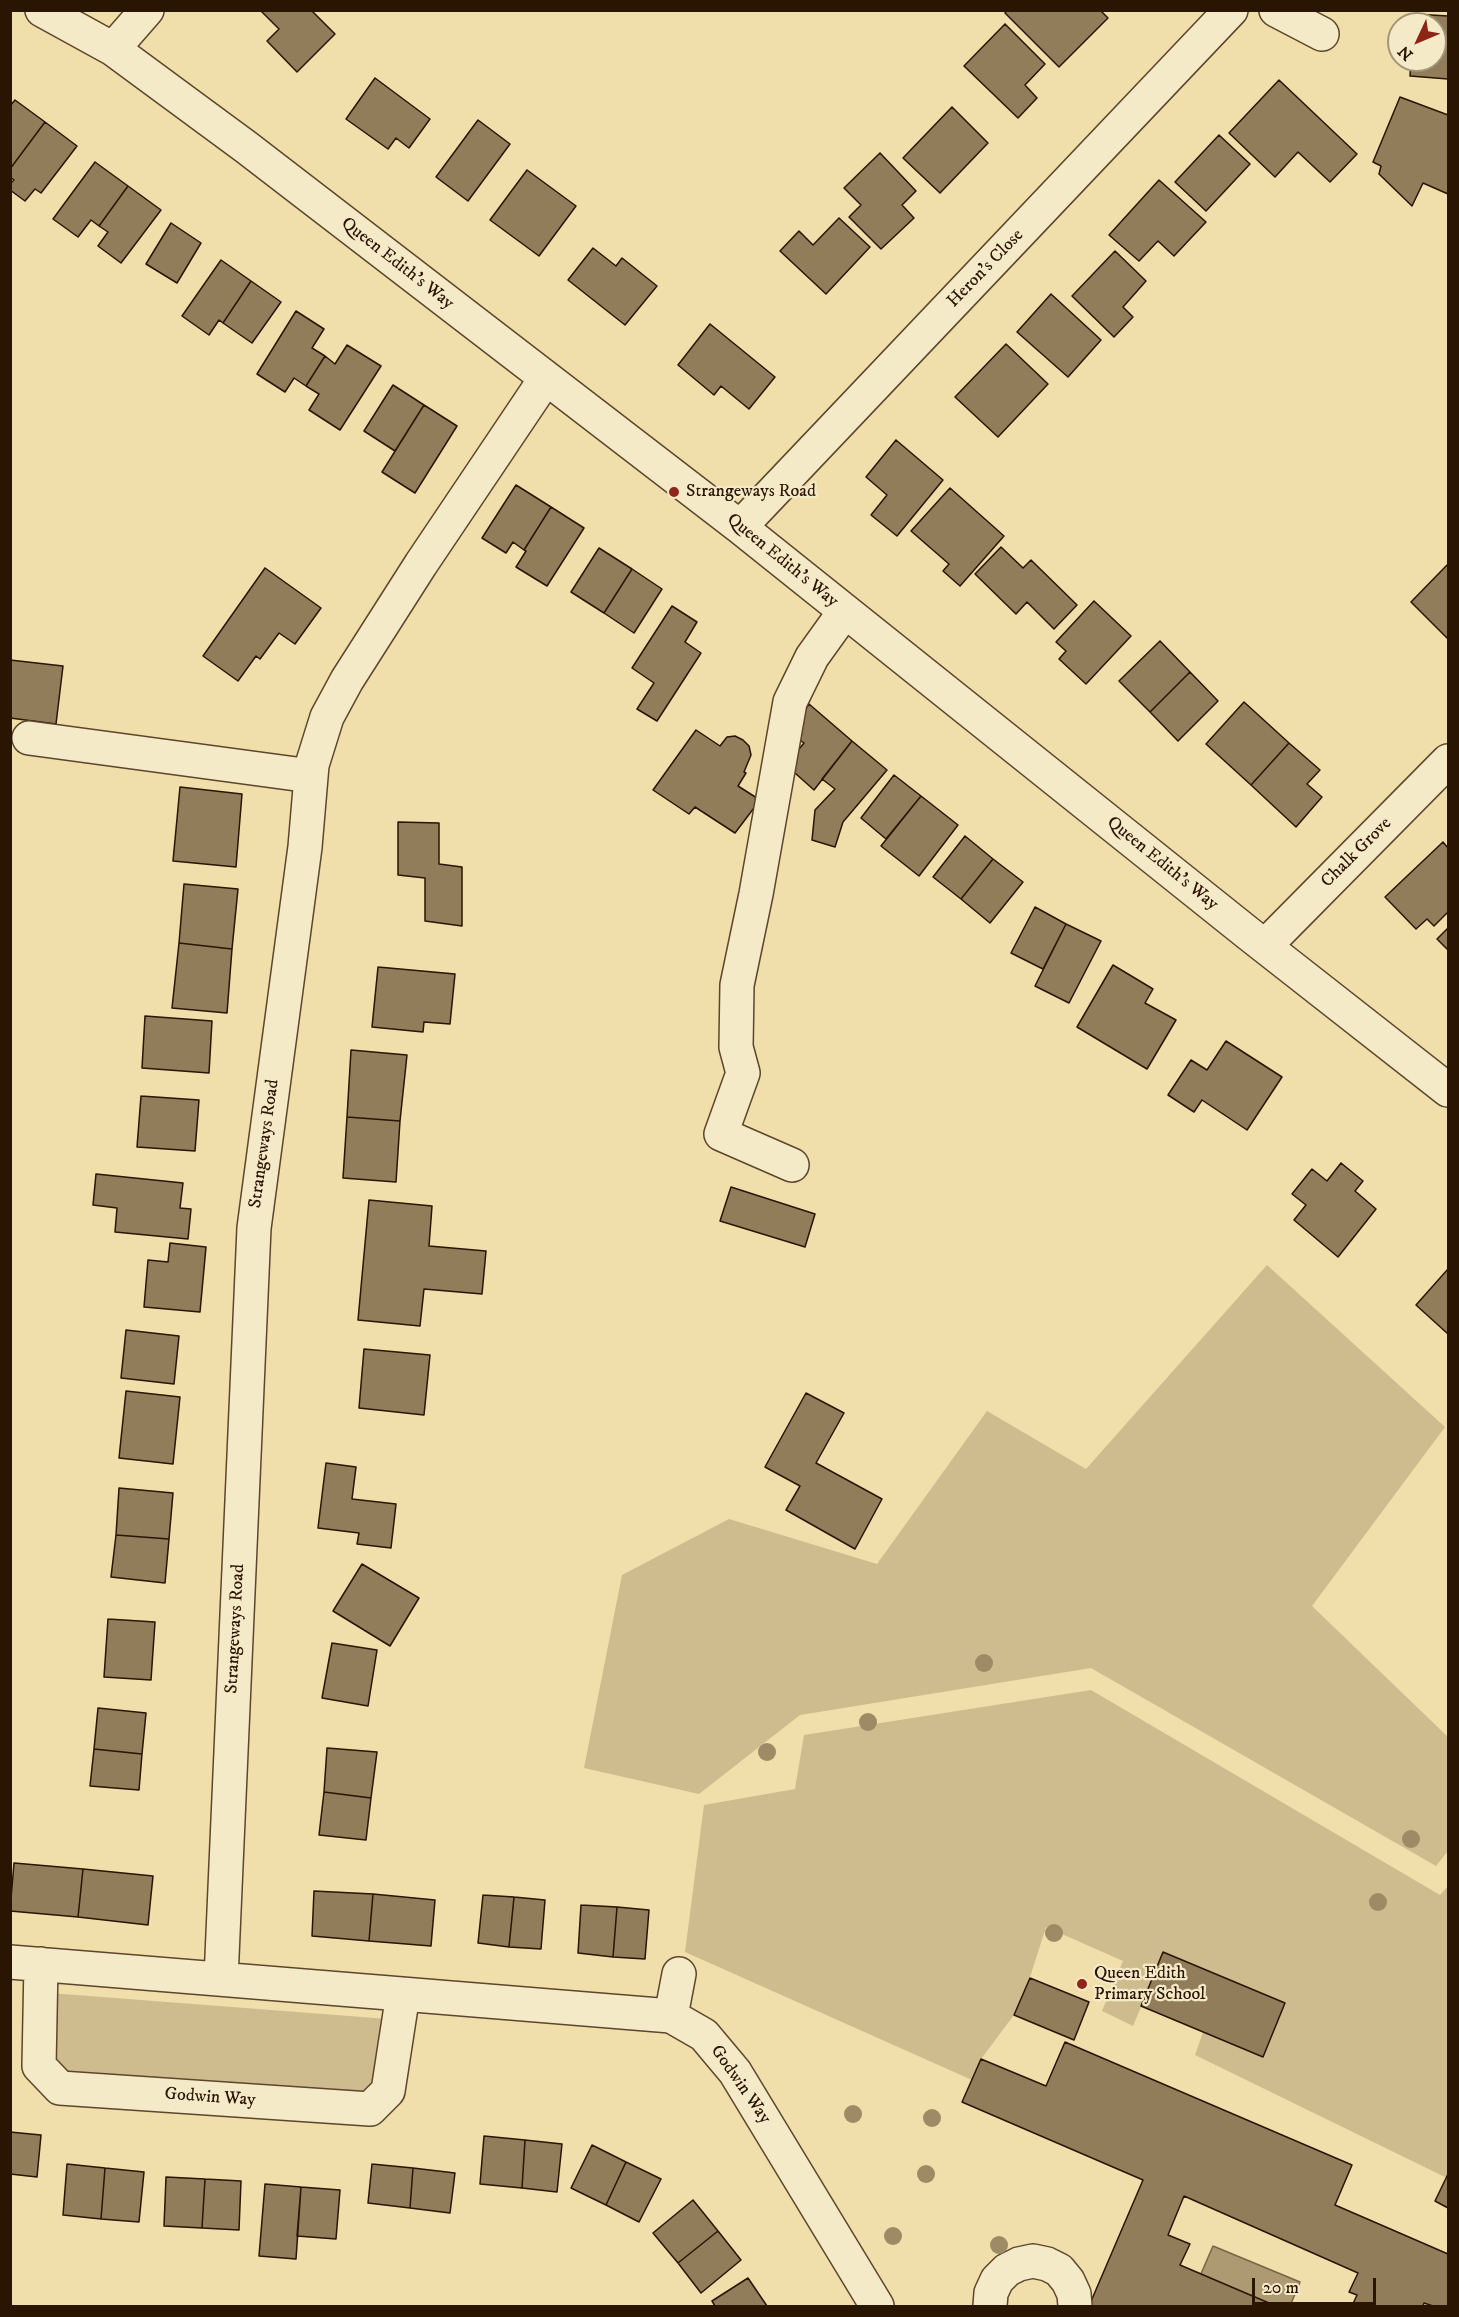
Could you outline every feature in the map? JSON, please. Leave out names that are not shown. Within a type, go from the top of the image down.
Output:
[{"type":"street","name":"Queen Edith's Way","points":[[42,10],[113,49],[246,147],[740,526],[1265,946],[1449,1090]]},
{"type":"street","points":[[113,49],[147,10]]},
{"type":"street","name":"Heron's Close","points":[[740,526],[1231,10]]},
{"type":"street","points":[[1276,10],[1322,34]]},
{"type":"street","name":"Strangeways Road","points":[[221,1979],[254,1228],[303,859],[311,776],[327,717],[347,680],[421,564],[546,378]]},
{"type":"street","points":[[792,1165],[721,1134],[743,1073],[736,1047],[737,985],[756,894],[790,702],[812,657],[845,611]]},
{"type":"street","points":[[29,738],[311,776]]},
{"type":"street","name":"Chalk Grove","points":[[1265,946],[1449,760]]},
{"type":"street","name":"Godwin Way","points":[[403,1994],[388,2091],[370,2109],[60,2088],[39,2066],[26,1963],[221,1979],[670,2016],[704,2035],[735,2072],[877,2307]]},
{"type":"street","points":[[670,2016],[679,1974]]},
{"type":"street","points":[[990,2307],[991,2293],[997,2280],[1007,2270],[1033,2261],[1047,2264],[1059,2271],[1068,2281],[1074,2294],[1075,2307]]},
{"type":"shaded area","points":[[1267,1265],[1445,1427],[1312,1606],[1448,1737],[1448,1851],[1436,1866],[1091,1668],[800,1715],[699,1794],[584,1768],[622,1575],[729,1519],[877,1564],[987,1411],[1086,1469]]},
{"type":"shaded area","points":[[1091,1690],[1440,1895],[1448,1886],[1447,2178],[1195,2055],[1203,2032],[1263,2056],[1285,2003],[1164,1952],[1133,2026],[1102,2011],[1123,1961],[1046,1927],[1030,1977],[1014,2015],[981,2059],[972,2080],[685,1952],[704,1805],[795,1789],[804,1735]]},
{"type":"shaded area","points":[[37,1992],[401,2020],[367,2109],[64,2088],[37,2062]]},
{"type":"shaded area","points":[[1213,2246],[1300,2282],[1290,2306],[1275,2306],[1200,2276]]},
{"type":"building","points":[[260,10],[311,10],[335,34],[297,72],[267,41],[279,29]]},
{"type":"building","points":[[1007,10],[1100,10],[1108,18],[1059,67],[1005,13]]},
{"type":"building","points":[[1448,16],[1448,79],[1410,76],[1410,72],[1447,72]]},
{"type":"building","points":[[1005,24],[1045,64],[1025,85],[1037,98],[1018,118],[964,66]]},
{"type":"building","points":[[375,78],[430,119],[409,148],[396,138],[388,149],[346,119]]},
{"type":"building","points":[[1279,80],[1357,154],[1330,182],[1298,152],[1275,177],[1229,133]]},
{"type":"building","points":[[1400,97],[1448,115],[1448,194],[1423,183],[1412,206],[1379,174],[1381,166],[1373,162]]},
{"type":"building","points":[[15,100],[45,122],[10,169],[10,106]]},
{"type":"building","points":[[952,107],[988,143],[940,193],[903,158]]},
{"type":"building","points":[[478,120],[510,144],[468,201],[436,177]]},
{"type":"building","points":[[45,122],[77,146],[41,193],[35,189],[25,201],[10,190],[10,184],[14,180],[10,177],[10,169]]},
{"type":"building","points":[[1219,135],[1250,164],[1206,211],[1175,182]]},
{"type":"building","points":[[880,153],[916,191],[902,205],[914,218],[881,249],[849,217],[861,205],[844,188]]},
{"type":"building","points":[[95,162],[128,186],[99,226],[91,220],[78,237],[53,219]]},
{"type":"building","points":[[527,170],[576,206],[539,256],[490,220]]},
{"type":"building","points":[[1159,180],[1206,222],[1174,256],[1158,241],[1139,261],[1109,235]]},
{"type":"building","points":[[128,186],[161,210],[121,263],[98,246],[108,232],[99,226]]},
{"type":"building","points":[[839,218],[870,247],[826,294],[780,251],[799,231],[813,245]]},
{"type":"building","points":[[171,223],[201,243],[177,283],[146,264]]},
{"type":"building","points":[[593,248],[616,266],[622,258],[657,286],[625,325],[568,280]]},
{"type":"building","points":[[1115,251],[1146,281],[1123,307],[1133,317],[1114,337],[1072,296]]},
{"type":"building","points":[[221,260],[251,281],[223,323],[219,320],[209,335],[182,316]]},
{"type":"building","points":[[251,281],[281,302],[252,343],[223,323]]},
{"type":"building","points":[[1051,294],[1101,340],[1068,377],[1017,332]]},
{"type":"building","points":[[296,311],[324,329],[312,348],[325,356],[306,386],[294,378],[285,392],[257,374]]},
{"type":"building","points":[[710,324],[775,377],[749,409],[721,386],[714,395],[678,365]]},
{"type":"building","points":[[1006,344],[1048,384],[998,437],[955,397]]},
{"type":"building","points":[[347,345],[381,366],[340,430],[309,410],[319,394],[306,386],[325,356],[335,364]]},
{"type":"building","points":[[393,385],[424,405],[395,451],[364,431]]},
{"type":"building","points":[[424,405],[457,426],[415,493],[382,472]]},
{"type":"building","points":[[896,440],[943,480],[897,536],[871,515],[887,495],[866,477]]},
{"type":"building","points":[[516,485],[551,507],[524,550],[513,542],[506,553],[482,538]]},
{"type":"building","points":[[950,488],[1004,536],[960,586],[943,571],[949,564],[911,531]]},
{"type":"building","points":[[551,507],[584,528],[547,586],[516,567]]},
{"type":"building","points":[[1001,547],[1023,568],[1031,560],[1077,605],[1054,629],[1027,602],[1016,614],[975,574]]},
{"type":"building","points":[[599,548],[632,569],[604,613],[571,592]]},
{"type":"building","points":[[1448,564],[1448,639],[1411,602]]},
{"type":"building","points":[[265,568],[321,608],[295,644],[279,633],[260,659],[256,656],[238,681],[203,656]]},
{"type":"building","points":[[632,569],[662,589],[634,633],[604,613]]},
{"type":"building","points":[[1094,601],[1131,636],[1086,684],[1059,659],[1066,651],[1056,642]]},
{"type":"building","points":[[672,606],[697,622],[685,642],[701,653],[657,721],[637,709],[654,683],[632,668]]},
{"type":"building","points":[[1160,641],[1190,672],[1150,712],[1119,681]]},
{"type":"building","points":[[10,660],[63,666],[56,724],[10,718]]},
{"type":"building","points":[[1190,672],[1218,701],[1178,741],[1150,712]]},
{"type":"building","points":[[1244,702],[1289,743],[1251,785],[1206,744]]},
{"type":"building","points":[[809,704],[852,741],[814,790],[786,765],[804,743],[789,733]]},
{"type":"building","points":[[696,730],[720,746],[727,737],[735,736],[749,746],[751,755],[744,772],[746,773],[738,786],[760,800],[735,833],[695,807],[689,814],[653,790]]},
{"type":"building","points":[[852,741],[887,770],[843,822],[835,847],[812,840],[815,810],[835,789],[822,779]]},
{"type":"building","points":[[1289,743],[1320,770],[1307,784],[1322,797],[1296,827],[1251,785]]},
{"type":"building","points":[[894,775],[921,796],[886,839],[861,818]]},
{"type":"building","points":[[180,787],[242,794],[236,867],[173,861]]},
{"type":"building","points":[[921,796],[958,825],[919,876],[881,846]]},
{"type":"building","points":[[398,822],[439,823],[439,864],[462,867],[462,926],[425,921],[425,878],[398,875]]},
{"type":"building","points":[[965,836],[993,859],[961,899],[933,877]]},
{"type":"building","points":[[1443,842],[1448,848],[1448,912],[1434,926],[1427,919],[1416,929],[1385,897]]},
{"type":"building","points":[[993,859],[1023,882],[990,923],[961,899]]},
{"type":"building","points":[[184,884],[238,889],[232,949],[179,943]]},
{"type":"building","points":[[1035,907],[1066,924],[1043,969],[1011,953]]},
{"type":"building","points":[[1066,924],[1101,941],[1069,1003],[1035,986]]},
{"type":"building","points":[[1448,928],[1448,950],[1437,939]]},
{"type":"building","points":[[179,943],[232,949],[227,1013],[172,1008]]},
{"type":"building","points":[[1113,965],[1153,989],[1145,1003],[1176,1020],[1147,1069],[1077,1027]]},
{"type":"building","points":[[378,967],[455,974],[450,1024],[424,1022],[423,1032],[372,1027]]},
{"type":"building","points":[[145,1016],[212,1021],[209,1073],[142,1068]]},
{"type":"building","points":[[1226,1041],[1282,1077],[1247,1130],[1202,1100],[1194,1112],[1168,1095],[1191,1060],[1207,1070]]},
{"type":"building","points":[[351,1050],[407,1055],[400,1121],[347,1117]]},
{"type":"building","points":[[141,1096],[199,1100],[195,1151],[137,1147]]},
{"type":"building","points":[[347,1117],[400,1121],[396,1182],[343,1178]]},
{"type":"building","points":[[1341,1163],[1363,1181],[1355,1191],[1376,1209],[1338,1257],[1294,1220],[1306,1205],[1292,1194],[1312,1169],[1327,1181]]},
{"type":"building","points":[[96,1174],[183,1183],[180,1208],[191,1209],[188,1239],[115,1232],[117,1208],[93,1205]]},
{"type":"building","points":[[731,1187],[815,1214],[805,1247],[720,1221]]},
{"type":"building","points":[[369,1200],[432,1206],[429,1246],[486,1251],[482,1294],[424,1289],[420,1326],[358,1320]]},
{"type":"building","points":[[170,1243],[206,1247],[200,1312],[144,1307],[148,1260],[168,1262]]},
{"type":"building","points":[[1448,1269],[1448,1334],[1416,1305]]},
{"type":"building","points":[[126,1330],[179,1336],[174,1384],[121,1378]]},
{"type":"building","points":[[364,1349],[430,1355],[424,1415],[359,1408]]},
{"type":"building","points":[[126,1391],[180,1397],[173,1464],[119,1458]]},
{"type":"building","points":[[806,1393],[844,1413],[816,1463],[882,1499],[855,1549],[786,1510],[800,1486],[765,1467]]},
{"type":"building","points":[[326,1463],[356,1467],[352,1499],[396,1504],[391,1548],[357,1544],[359,1533],[318,1528]]},
{"type":"building","points":[[119,1488],[173,1493],[169,1539],[116,1535]]},
{"type":"building","points":[[116,1535],[169,1539],[165,1583],[111,1577]]},
{"type":"building","points":[[362,1564],[419,1598],[390,1646],[333,1611]]},
{"type":"building","points":[[108,1619],[155,1622],[151,1680],[104,1677]]},
{"type":"building","points":[[332,1643],[377,1650],[368,1706],[322,1698]]},
{"type":"building","points":[[98,1708],[146,1713],[142,1754],[94,1749]]},
{"type":"building","points":[[327,1748],[377,1752],[371,1798],[324,1792]]},
{"type":"building","points":[[94,1749],[142,1754],[139,1790],[90,1786]]},
{"type":"building","points":[[324,1792],[371,1798],[366,1840],[319,1835]]},
{"type":"building","points":[[14,1863],[83,1869],[78,1917],[10,1911]]},
{"type":"building","points":[[83,1869],[153,1876],[148,1925],[78,1917]]},
{"type":"building","points":[[314,1891],[373,1894],[369,1941],[312,1936]]},
{"type":"building","points":[[373,1894],[435,1900],[431,1946],[369,1941]]},
{"type":"building","points":[[483,1895],[514,1897],[509,1947],[478,1943]]},
{"type":"building","points":[[514,1897],[545,1900],[541,1949],[509,1947]]},
{"type":"building","points":[[581,1905],[617,1907],[613,1957],[578,1953]]},
{"type":"building","points":[[617,1907],[649,1910],[645,1959],[613,1957]]},
{"type":"building","points":[[1163,1952],[1285,2003],[1263,2057],[1141,2006]]},
{"type":"building","points":[[1030,1978],[1089,2002],[1074,2040],[1014,2015]]},
{"type":"building","points":[[1065,2042],[1352,2165],[1335,2205],[1448,2254],[1448,2306],[1433,2306],[1424,2303],[1423,2306],[1352,2306],[1357,2295],[1349,2292],[1358,2273],[1184,2196],[1168,2235],[1190,2244],[1180,2265],[1276,2306],[1089,2306],[1143,2180],[962,2102],[981,2059],[1046,2086]]},
{"type":"building","points":[[10,2132],[41,2135],[37,2177],[10,2174]]},
{"type":"building","points":[[484,2136],[525,2140],[522,2188],[480,2184]]},
{"type":"building","points":[[525,2140],[562,2144],[557,2192],[522,2188]]},
{"type":"building","points":[[592,2145],[626,2162],[606,2205],[571,2188]]},
{"type":"building","points":[[626,2162],[661,2179],[639,2222],[606,2205]]},
{"type":"building","points":[[67,2164],[105,2168],[101,2219],[63,2215]]},
{"type":"building","points":[[372,2164],[413,2168],[410,2208],[368,2203]]},
{"type":"building","points":[[105,2168],[144,2172],[139,2222],[101,2219]]},
{"type":"building","points":[[413,2168],[455,2173],[450,2213],[410,2208]]},
{"type":"building","points":[[1448,2174],[1448,2208],[1435,2201]]},
{"type":"building","points":[[166,2177],[205,2179],[202,2228],[164,2226]]},
{"type":"building","points":[[205,2179],[241,2181],[239,2230],[202,2228]]},
{"type":"building","points":[[265,2184],[301,2187],[296,2259],[259,2256]]},
{"type":"building","points":[[301,2187],[340,2190],[336,2239],[297,2236]]},
{"type":"building","points":[[693,2200],[718,2231],[678,2263],[653,2233]]},
{"type":"building","points":[[718,2231],[741,2260],[701,2293],[678,2263]]},
{"type":"building","points":[[748,2278],[767,2306],[715,2306],[712,2301]]},
{"type":"place","name":"Strangeways Road","points":[[674,492]]},
{"type":"place","name":"Queen Edith Primary School","points":[[1082,1984]]}]
